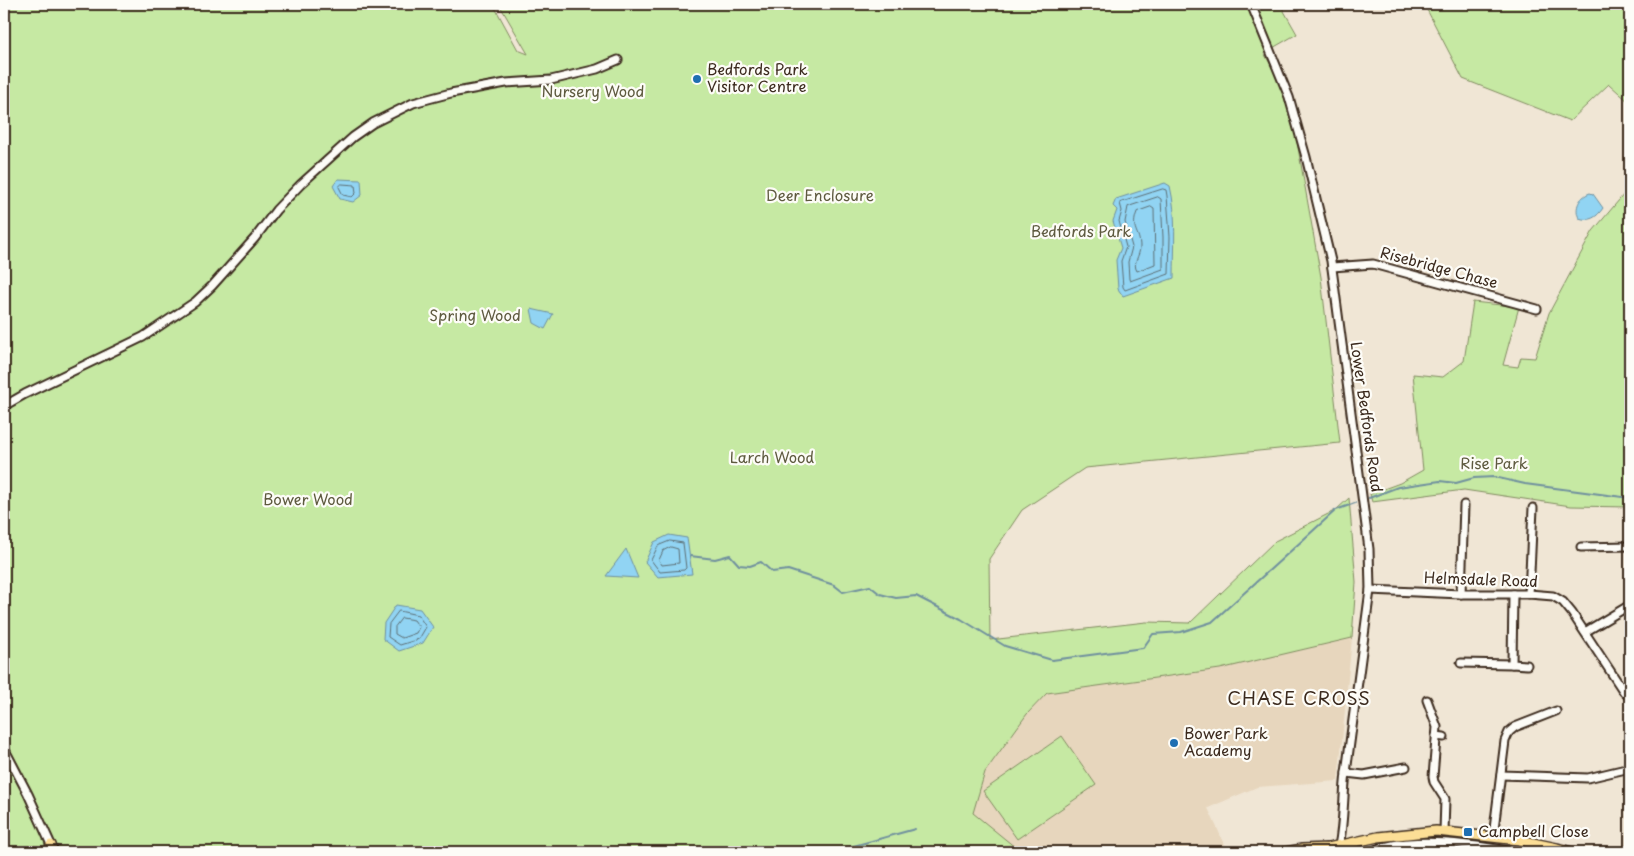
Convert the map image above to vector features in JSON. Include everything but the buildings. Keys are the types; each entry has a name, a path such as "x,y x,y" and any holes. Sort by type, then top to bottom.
{"main road":[{"path":"1286,852 1302,849 1339,849 1378,837 1415,832 1444,832 1519,840 1571,852"}],"street":[{"name":"Lower Bedfords Road","path":"1251,4 1288,97 1306,157 1332,267 1368,539 1370,590 1342,804 1342,833 1339,849"},
{"path":"4,406 143,337 195,302 212,286 276,210 301,184 353,137 373,123 413,103 450,93 506,83 551,80 597,69 618,60"},
{"name":"Risebridge Chase","path":"1332,267 1373,264 1537,310"},
{"path":"1461,594 1464,505"},
{"path":"1529,594 1533,508"},
{"path":"1582,547 1630,546"},
{"name":"Helmsdale Road","path":"1370,590 1553,596 1563,602 1572,613 1624,692 1630,697"},
{"path":"1512,664 1513,594"},
{"path":"1585,632 1630,604"},
{"path":"1461,663 1527,665"},
{"path":"1427,700 1433,707 1440,736 1433,777 1434,782 1445,799 1444,832"},
{"path":"1493,836 1505,741 1510,732 1516,727 1556,710"},
{"path":"4,748 28,794 52,850"},
{"path":"1346,774 1364,775 1406,767"},
{"path":"1501,775 1588,778 1630,768"},
{"path":"1370,852 1390,845 1417,843 1454,844 1514,852"}],"shaded area":[{"name":"Bower Park Academy","path":"1352,638 1338,781 1257,787 1208,808 1228,852 1021,852 972,814 985,772 1027,714 1047,693 1220,669"}],"green space":[{"path":"4,4 493,4 518,50 528,54 499,4 1280,4 1297,34 1264,53 1289,97 1321,277 1340,443 1085,468 1022,510 989,559 990,640 1146,622 1190,623 1275,541 1336,510 1349,498 1356,582 1352,638 1220,669 1047,693 1027,714 985,772 973,813 1021,852 58,852 4,743"},
{"path":"1424,4 1630,4 1630,103 1609,84 1570,121 1463,79"},
{"name":"Rise Park","path":"1630,187 1630,507 1571,506 1464,490 1372,502 1370,494 1400,483 1423,470 1413,374 1443,377 1464,361 1473,302 1519,307 1503,365 1518,367 1521,357 1535,358 1549,313 1593,231"},
{"path":"1062,736 1096,785 1017,839 983,791"},
{"path":"4,754 44,837 45,852 7,852 4,808"}],"water":[{"path":"338,179 361,180 362,195 353,202 340,199 333,186"},
{"path":"1165,183 1170,186 1174,208 1174,278 1123,296 1118,289 1116,260 1121,248 1113,221 1117,210 1113,206 1116,199"},
{"path":"1590,193 1593,194 1603,208 1593,218 1579,218 1577,207 1580,200"},
{"path":"531,309 553,314 545,329 534,323"},
{"path":"669,535 687,538 692,574 658,577 645,562 654,542"},
{"path":"626,549 638,578 606,576"},
{"path":"396,605 420,609 433,627 423,643 399,651 383,639 384,623"}],"waterway":[{"path":"4,205 8,220"},
{"path":"1369,498 1398,487 1440,481 1456,483 1474,478 1494,477 1525,484 1630,498"},
{"path":"690,556 715,559 730,555 739,565 750,566 761,562 772,572 788,570 834,585 843,592 870,586 880,594 896,598 916,596 961,619 1005,646 1052,660 1143,648 1153,634 1181,632 1212,622 1336,510 1355,503"},
{"path":"832,852 915,829"}],"place":[{"name":"Bedfords Park Visitor Centre","path":"697,79"},
{"name":"Bower Park Academy","path":"1174,743"},
{"name":"Campbell Close","path":"1468,832"}],"district":[{"name":"CHASE CROSS","path":"1299,699"}],"park label":[{"name":"Nursery Wood","path":"593,92"},
{"name":"Deer Enclosure","path":"820,196"},
{"name":"Bedfords Park","path":"1081,232"},
{"name":"Spring Wood","path":"475,316"},
{"name":"Larch Wood","path":"772,458"},
{"name":"Bower Wood","path":"308,500"}]}
